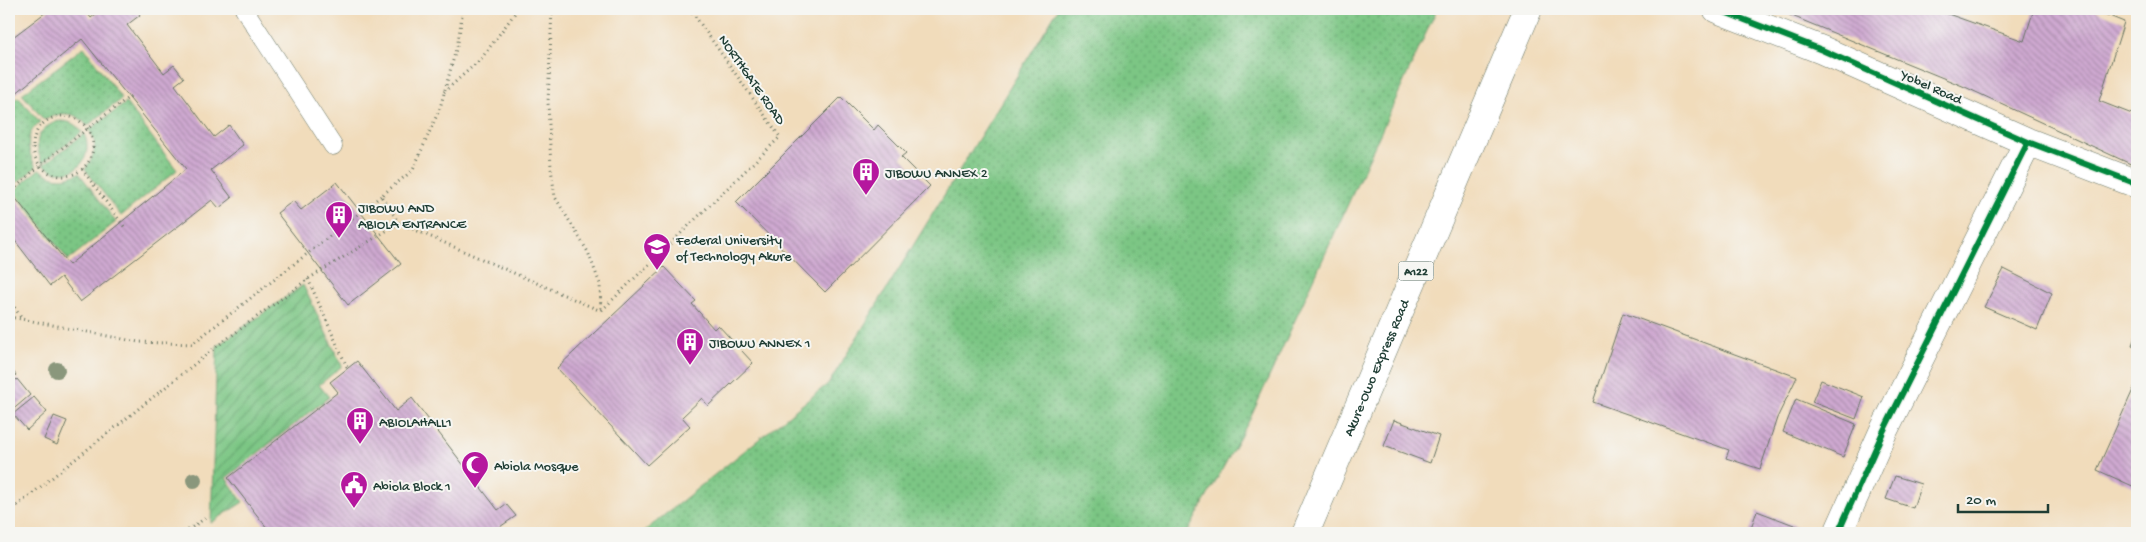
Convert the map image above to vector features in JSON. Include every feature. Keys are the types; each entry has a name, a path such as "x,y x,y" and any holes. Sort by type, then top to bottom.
{"main road":[{"name":"Akure-Owo Express Road","path":"1305,533 1528,9"},
{"name":"Yobel Road","path":"1717,9 1822,50 2028,142 2137,184"},
{"path":"1838,533 1883,432 2028,142"}],"lane":[{"path":"244,9 333,146"}],"path":[{"path":"9,317 138,342 192,344 413,170 440,108 458,42 463,9"},
{"path":"444,92 481,59 518,9"},
{"path":"381,196 399,222 601,311 600,284 588,252 555,197 551,168 548,102 552,9"},
{"path":"9,194 40,165 133,94"},
{"path":"66,115 77,118 88,129 92,137 93,149 90,160 82,169 72,174 61,176 50,173 40,165 34,155 33,143 36,132 43,122 54,117 66,115"},
{"path":"82,169 126,229"},
{"path":"9,512 216,347 308,279 399,222"},
{"path":"308,279 346,367"},
{"path":"9,299 22,319"},
{"path":"184,533 208,516"}],"green space":[{"path":"1058,9 1437,9 1250,419 1187,533 642,533 829,383"},
{"path":"84,47 122,99 87,126 78,117 67,114 56,115 44,120 22,94"},
{"path":"18,97 40,122 29,137 29,149 36,167 12,187 9,183 9,104"},
{"path":"126,103 177,170 121,216 85,169 91,160 95,145 89,130"},
{"path":"58,121 72,123 82,132 42,163 37,143 38,137 45,128"},
{"path":"84,134 87,149 82,163 77,168 63,173 43,165"},
{"path":"39,169 58,178 74,176 79,173 116,222 68,260 14,191"},
{"path":"303,285 342,366 319,385 329,397 226,478 243,502 211,523 217,346"}],"building":[{"path":"50,9 84,9 91,18 102,9 136,9 140,15 127,25 164,73 174,65 184,78 175,85 214,137 229,125 243,145 211,170 232,198 219,208 212,200 80,302 61,277 50,286 9,233 9,190 69,265 186,169 82,39 9,99 9,40"},
{"path":"1775,9 1934,9 2024,41 2034,9 2092,9 2124,22 2099,101 2137,116 2137,167 1965,87"},
{"name":"JIBOWU ANNEX 2","path":"841,97 874,130 878,125 906,153 901,157 930,186 825,292 736,202"},
{"name":"JIBOWU AND ABIOLA ENTRANCE","path":"337,182 401,264 348,305 277,213 293,201 301,210"},
{"name":"JIBOWU ANNEX 1","path":"664,267 696,301 692,304 714,329 718,325 753,363 708,406 702,398 682,417 690,426 647,465 557,368"},
{"path":"2004,269 2052,293 2037,330 1984,307"},
{"path":"1623,313 1797,377 1777,418 1760,469 1726,458 1729,450 1593,402"},
{"path":"2137,332 2137,347 2132,345"},
{"name":"ABIOLAHALL1","path":"357,361 396,411 412,398 498,510 506,504 516,516 491,533 271,533 228,478 338,392 330,382"},
{"path":"9,367 16,375 9,381"},
{"path":"17,379 30,395 9,413 9,386"},
{"path":"1821,380 1864,397 1856,419 1812,402"},
{"path":"2137,381 2137,488 2097,470"},
{"path":"34,397 47,412 27,430 13,414"},
{"path":"1796,399 1856,424 1843,457 1783,432"},
{"path":"54,416 67,421 57,445 44,439"},
{"path":"1394,420 1439,436 1430,463 1384,446"},
{"path":"1895,476 1921,484 1913,508 1886,499"},
{"path":"1757,511 1815,533 1749,533"}],"cycle path":[{"path":"1717,9 1822,50 2028,142 2137,184"},
{"path":"1838,533 1883,432 2028,142"}],"place":[{"name":"JIBOWU ANNEX 2","path":"866,196"},
{"name":"JIBOWU AND ABIOLA ENTRANCE","path":"339,239"},
{"name":"Federal University of Technology Akure","path":"657,271"},
{"name":"JIBOWU ANNEX 1","path":"690,366"},
{"name":"ABIOLAHALL1","path":"360,445"},
{"name":"Abiola Mosque","path":"475,489"},
{"name":"Abiola Block 1","path":"354,509"}]}
